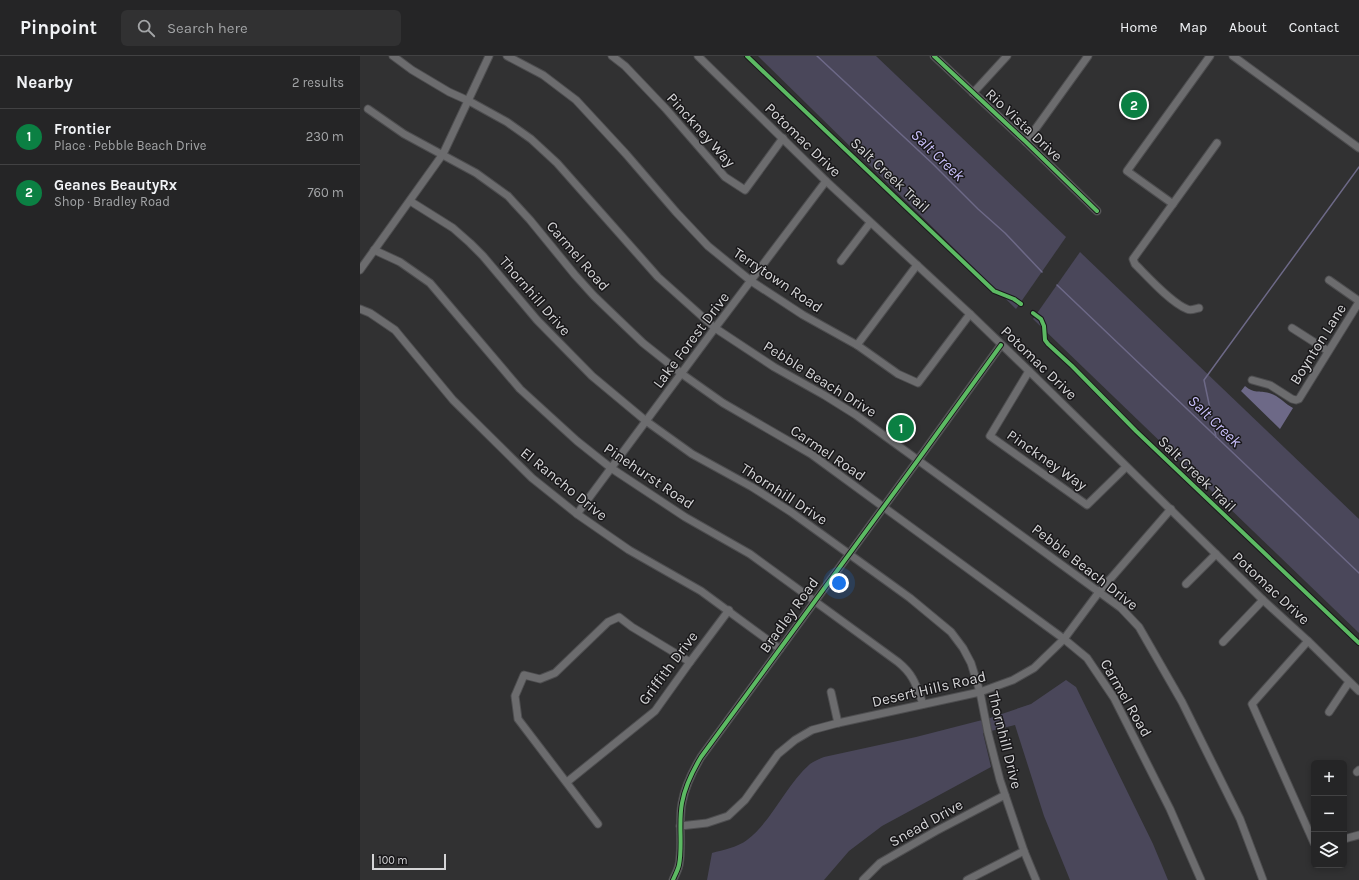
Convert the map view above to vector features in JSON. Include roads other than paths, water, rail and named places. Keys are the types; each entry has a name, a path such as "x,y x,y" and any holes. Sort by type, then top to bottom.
{"street":[{"name":"Pebble Beach Drive","path":"393,56 412,70 449,92 507,122 531,139 557,163 658,277 715,328 774,367 856,415 1121,608 1139,627 1182,702 1240,819 1263,880"},
{"path":"360,270 443,154 489,56"},
{"name":"Terrytown Road","path":"507,56 543,75 576,100 708,246 751,281 803,315 857,345 898,374 918,383 970,314"},
{"name":"Pinckney Way","path":"612,56 625,66 666,109 725,177 745,190 784,138"},
{"name":"Potomac Drive","path":"698,56 870,223 970,314 1171,509 1262,600 1308,641 1359,691"},
{"name":"Rio Vista Drive","path":"934,56 1097,211"},
{"path":"973,93 1007,56"},
{"path":"1026,142 1088,56"},
{"path":"1173,204 1127,171 1210,56"},
{"path":"1233,56 1359,148"},
{"name":"Carmel Road","path":"368,109 404,134 476,173 508,196 594,296 643,343 682,374 723,403 810,454 884,507 1087,658 1114,698 1170,809 1201,880"},
{"path":"1199,308 1191,310 1180,305 1135,264 1133,259 1217,143"},
{"name":"Lake Forest Drive","path":"577,514 826,181"},
{"name":"Thornhill Drive","path":"410,201 453,228 470,243 483,256 536,320 586,371 646,421 692,454 791,512 910,598 950,632 963,648 971,663 980,692 988,733 1005,795 1024,851 1036,880"},
{"path":"841,261 870,223"},
{"name":"Pinehurst Road","path":"374,250 400,262 430,283 520,389 577,441 611,468 685,517 750,554 907,670 914,679 923,704"},
{"path":"857,345 917,265"},
{"path":"1329,280 1359,302"},
{"name":"Boynton Lane","path":"1252,380 1270,385 1292,399 1299,399 1359,302"},
{"name":"El Rancho Drive","path":"360,309 370,313 395,330 453,400 532,478 577,514 629,550 701,591 780,649"},
{"path":"1292,328 1328,351"},
{"name":"Bradley Road","path":"673,880 679,865 681,845 680,826 685,788 701,757 1001,345"},
{"name":"Pinckney Way","path":"1028,371 990,436 1087,505 1126,467"},
{"name":"Desert Hills Road","path":"680,826 707,823 728,816 745,800 778,754 795,740 812,730 980,692 1013,680 1034,668 1064,640 1100,592 1171,509"},
{"path":"1186,584 1216,554"},
{"path":"1223,642 1262,600"},
{"name":"Griffith Drive","path":"567,782 655,711 728,610"},
{"path":"598,824 518,719 515,696 524,675 540,679 555,673 608,622 619,617 632,627 690,662"},
{"path":"1308,641 1252,704 1311,836"},
{"path":"1329,712 1349,682"},
{"path":"831,692 838,723"},
{"name":"Snead Drive","path":"863,880 880,863 936,831 1005,795"},
{"path":"1347,838 1359,835"},
{"path":"971,879 1024,851"}],"waterway":[{"name":"Salt Creek","path":"817,56 1005,233 1042,272"},
{"path":"1216,437 1204,380 1359,167"},
{"name":"Salt Creek","path":"1057,285 1359,573"}],"place":[{"name":"Geanes BeautyRx","path":"1134,105"},
{"name":"Frontier","path":"901,428"}]}
